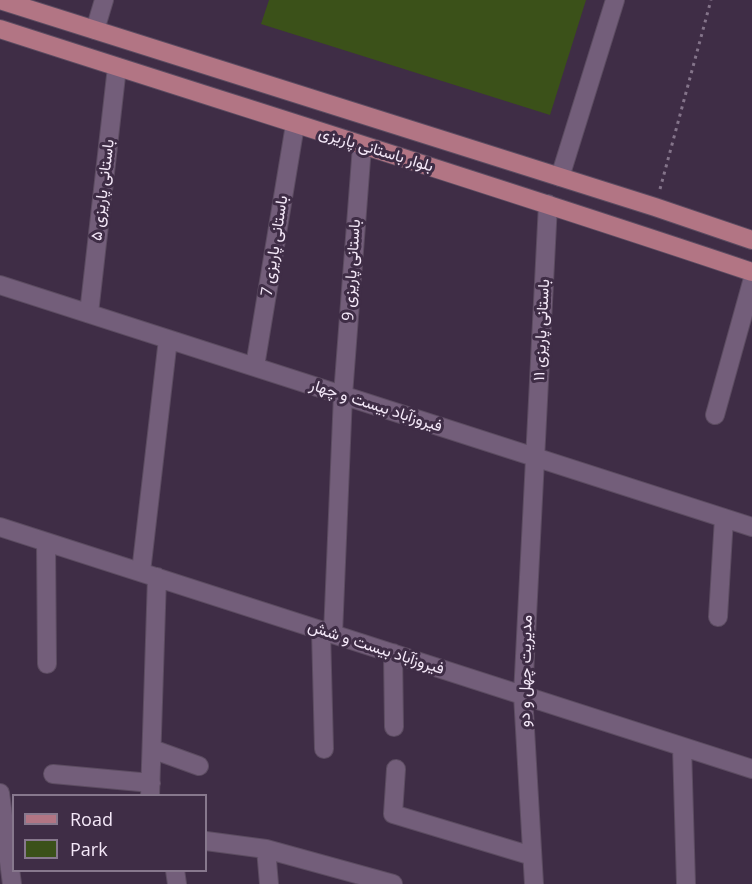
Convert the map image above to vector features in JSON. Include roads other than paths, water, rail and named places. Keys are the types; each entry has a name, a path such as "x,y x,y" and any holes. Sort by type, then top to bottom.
{"main road":[{"name":"بلوار باستانی پاریزی","path":"0,0 655,207 752,240"},
{"name":"بلوار باستانی پاریزی","path":"0,29 548,204 752,272"}],"street":[{"path":"95,30 104,0"},
{"path":"560,177 615,0"},
{"name":"باستانی پاریزی ۵","path":"89,313 117,67"},
{"name":"باستانی پاریزی 7","path":"255,366 295,125"},
{"name":"باستانی پاریزی 9","path":"324,749 327,632 342,395 362,146"},
{"name":"باستانی پاریزی ۱۱","path":"535,457 548,204"},
{"path":"715,416 752,282"},
{"name":"فیروزآباد بیست و چهار","path":"0,285 752,527"},
{"path":"52,774 150,789 152,749 149,575 168,339"},
{"name":"مدیریت چهل و دو","path":"534,884 523,695 535,457"},
{"path":"718,617 724,518"},
{"name":"فیروزآباد بیست و شش","path":"0,527 752,769"},
{"path":"46,542 47,664"},
{"path":"393,653 394,727"},
{"path":"682,747 686,884"},
{"path":"152,749 199,766"},
{"path":"396,770 393,814 532,856"},
{"path":"0,793 12,884"},
{"path":"207,841 266,849 393,884"},
{"path":"266,849 269,884"}]}
